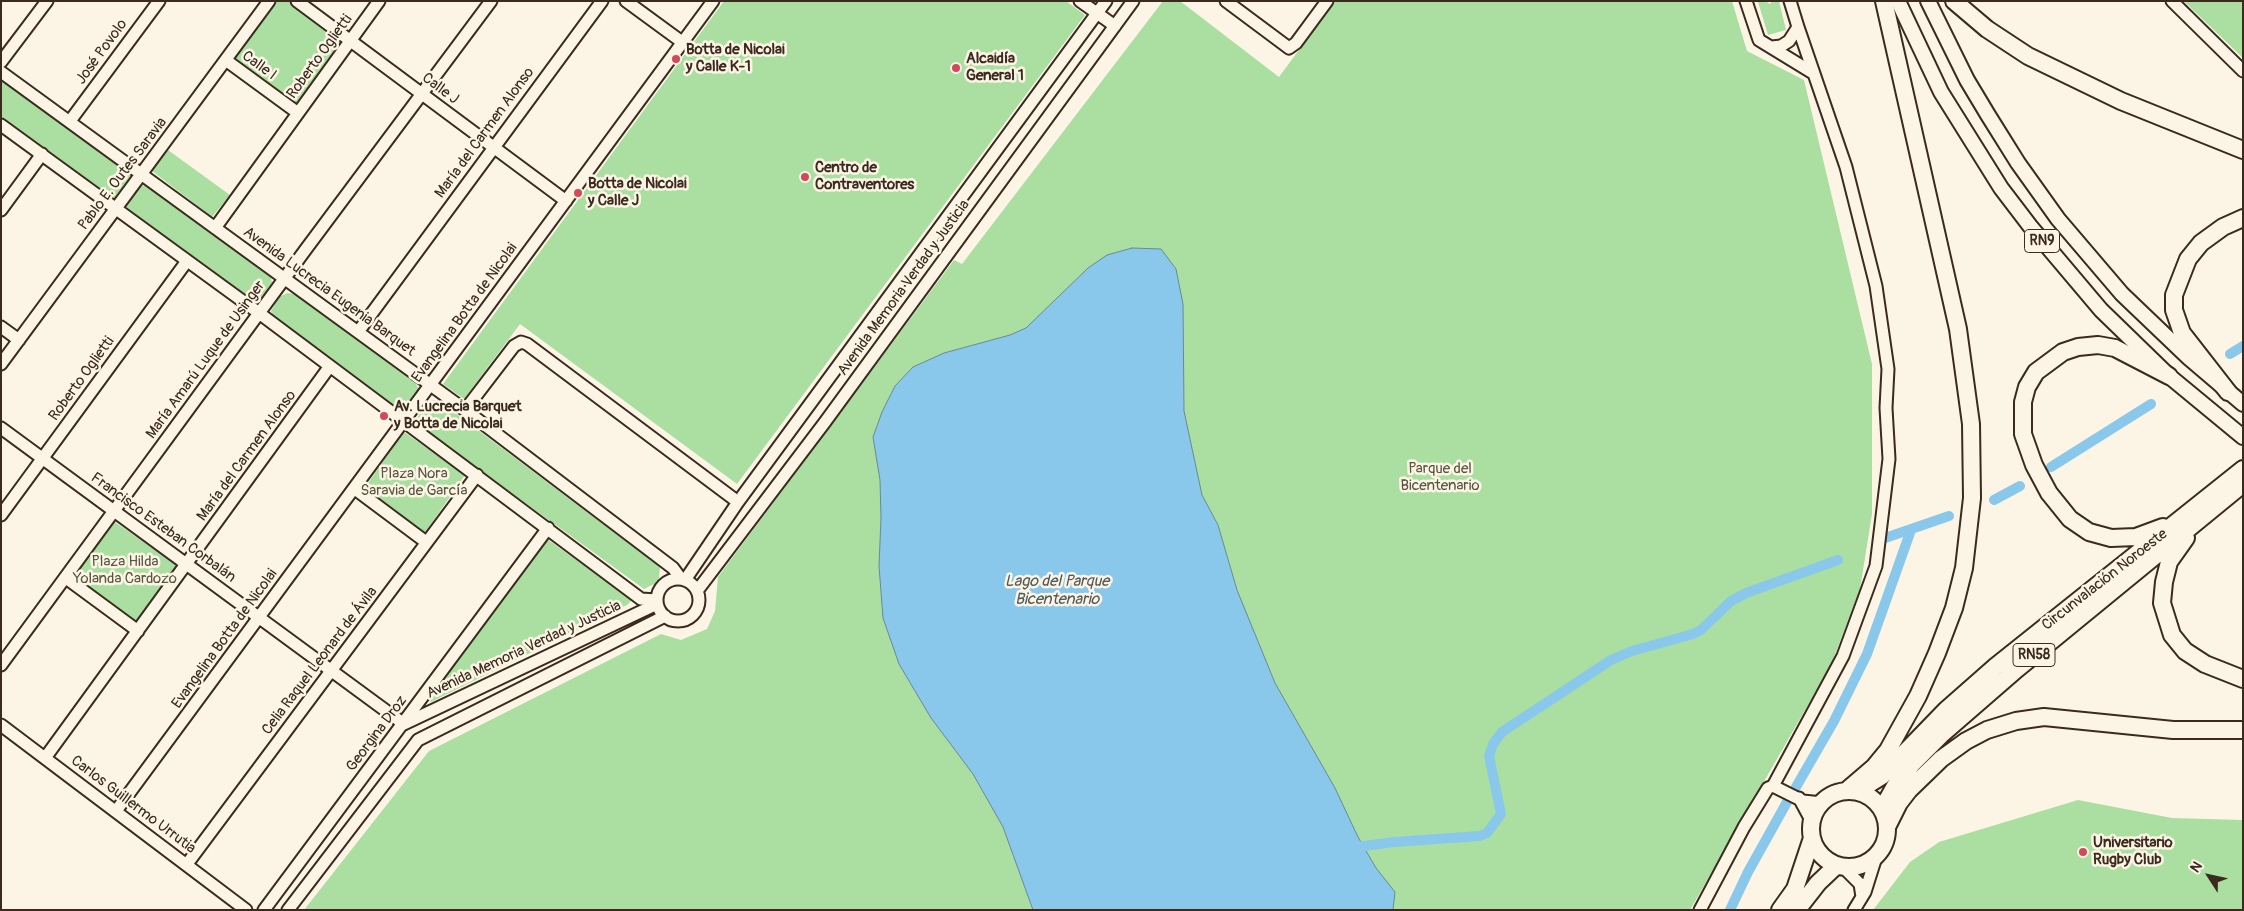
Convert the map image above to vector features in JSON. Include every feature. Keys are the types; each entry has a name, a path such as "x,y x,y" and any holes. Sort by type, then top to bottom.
{"highway":[{"path":"1851,791 1874,768 1888,750 1918,696 1937,653 1954,608 1964,568 1972,498 1971,424 1961,347 1884,1"},
{"path":"1954,1 1987,29 2028,56 2121,100 2243,150"},
{"path":"2228,392 2182,332 2174,310 2174,294 2188,259 2201,243 2222,227 2243,218"},
{"path":"2168,376 2115,348 2098,345 2078,347 2063,352 2036,372 2025,394 2022,420 2026,445 2040,480 2070,519 2089,532 2112,538 2136,538 2183,518"},
{"name":"Circunvalación Noroeste","path":"1851,791 1882,776 1946,710 1978,681 2243,469"},
{"name":"Circunvalación Noroeste","path":"1886,818 1886,802 1895,786 1912,764 1941,735 2017,669 2243,484"},
{"path":"2204,515 2169,562 2163,596 2166,620 2172,635 2185,651 2204,664 2243,679"},
{"path":"1851,791 1870,796 1886,818 1909,790 1941,759 1966,741 1986,730 2016,721 2044,717 2172,730 2243,730"},
{"name":"RN58","path":"1822,803 1837,793 1851,791"},
{"path":"1780,910 1796,889 1812,830 1822,803"},
{"name":"RN58","path":"1876,857 1883,848 1887,836 1886,818"},
{"path":"1812,830 1817,850 1825,859 1839,866 1854,868 1866,864 1876,857"},
{"path":"1797,910 1818,883 1839,866"}],"main road":[{"name":"RN9","path":"1898,1 1941,92 2001,188 2030,226 2101,310 2168,376 2243,437"},
{"name":"RN9","path":"1928,1 1967,80 1988,115 2058,219 2122,294 2162,333 2243,404"}],"street":[{"path":"1,62 47,1"},
{"name":"José Povolo","path":"70,121 159,1"},
{"name":"Pablo E. Outes Saravia","path":"1,364 269,1"},
{"name":"Calle J","path":"297,1 566,201"},
{"name":"Roberto Oglietti","path":"215,228 379,1"},
{"name":"María Amarú Luque de Usinger","path":"1,665 491,1"},
{"name":"María del Carmen Alonso","path":"358,332 602,1"},
{"path":"626,1 682,42"},
{"name":"Evangelina Botta de Nicolai","path":"116,812 713,1"},
{"path":"1080,1 1115,26"},
{"name":"Avenida Memoria Verdad y Justicia","path":"404,724 657,602 659,591 664,584 672,579 683,579 1106,1"},
{"name":"Avenida Memoria Verdad y Justicia","path":"288,910 418,740 665,616 678,621 691,616 699,604 697,590 819,430 1133,1"},
{"path":"1226,1 1289,48 1296,43 1327,1"},
{"path":"1746,1 1759,40 1813,73"},
{"path":"1700,910 1749,818 1764,793 1773,786 1843,656 1876,566 1889,459 1886,408 1888,369 1876,286 1846,167 1790,1"},
{"path":"2172,1 2243,71"},
{"path":"1772,47 1781,46 1789,41 1798,27"},
{"name":"Calle I","path":"226,61 298,113"},
{"name":"Avenida Lucrecia Eugenia Barquet","path":"1,72 465,410 673,568 683,579"},
{"path":"1,125 405,421 641,599 657,602 665,616"},
{"path":"1,210 42,154"},
{"name":"Roberto Oglietti","path":"1,515 187,261"},
{"path":"1,327 19,340"},
{"path":"465,410 514,346 521,342 527,344 738,502"},
{"name":"María del Carmen Alonso","path":"45,758 330,366"},
{"name":"Francisco Esteban Corbalán","path":"1,428 404,724"},
{"name":"Celia Raquel Leonard de Ávila","path":"187,864 477,475"},
{"path":"355,489 426,542"},
{"name":"Georgina Droz","path":"264,910 548,528"},
{"path":"66,578 138,631"},
{"path":"683,579 697,590"},
{"name":"Carlos Guillermo Urrutia","path":"1,726 246,910"},
{"path":"1773,786 1799,798 1822,803"},
{"path":"1799,798 1812,830"},
{"path":"1854,910 1862,897 1876,857"},
{"path":"1839,866 1860,884 1862,897"}],"green space":[{"path":"275,1 291,1 345,41 296,107 232,60"},
{"path":"724,1 1066,1 1085,15 737,484 520,324 464,399 443,384"},
{"name":"Parque del Bicentenario","path":"1163,1 1180,1 1279,77 1335,1 1732,1 1747,51 1804,80 1872,364 1872,514 1860,589 1831,665 1690,910 304,910 429,751 661,634 681,640 707,629 715,611 718,577 954,260 962,264"},
{"path":"1765,1 1770,4 1772,1 1779,1 1786,30 1768,35 1758,2"},
{"path":"2184,1 2243,1 2243,58 2193,10"},
{"path":"1,80 132,175 114,201 1,117"},
{"path":"168,150 230,195 212,217 152,171"},
{"path":"149,185 271,277 272,283 258,302 252,304 128,212 126,206 139,186"},
{"path":"287,293 296,294 415,382 419,390 406,409 396,410 275,321 271,311 279,297"},
{"path":"438,400 660,567 659,578 654,584 644,589 418,425 417,418 429,401"},
{"name":"Plaza Nora Saravia de García","path":"404,432 465,475 424,534 363,490"},
{"name":"Plaza Hilda Yolanda Cardozo","path":"112,520 178,566 137,623 72,576"},
{"path":"547,539 630,598 631,601 627,605 431,702 427,698"},
{"name":"Universitario Rugby Club","path":"2078,800 2172,818 2243,820 2243,910 1873,910 1910,862 1939,842"}],"water":[{"name":"Lago del Parque Bicentenario","path":"1132,248 1161,249 1176,269 1183,304 1184,411 1202,495 1218,525 1237,590 1275,683 1335,788 1358,837 1376,868 1395,892 1393,910 1033,910 1003,827 973,774 931,718 899,664 883,618 879,566 880,480 873,437 882,412 895,386 913,367 944,353 1010,335 1026,328 1088,268 1107,255"}],"waterway":[{"path":"2230,354 2243,346"},
{"path":"2051,467 2151,404"},
{"path":"1994,500 2020,486"},
{"path":"1885,538 1949,516"},
{"path":"1796,787 1834,721 1867,654 1911,530"},
{"path":"1349,848 1394,842 1480,836 1487,833 1501,814 1489,756 1493,744 1502,732 1611,660 1632,651 1693,634 1701,630 1731,601 1746,593 1838,560"},
{"path":"1730,910 1748,872 1787,802"}],"place":[{"name":"Botta de Nicolai y Calle K-1","path":"676,59"},
{"name":"Alcaidía General 1","path":"956,68"},
{"name":"Centro de Contraventores","path":"805,177"},
{"name":"Botta de Nicolai y Calle J","path":"578,193"},
{"name":"Av. Lucrecia Barquet y Botta de Nicolai","path":"384,416"},
{"name":"Universitario Rugby Club","path":"2083,852"}]}
